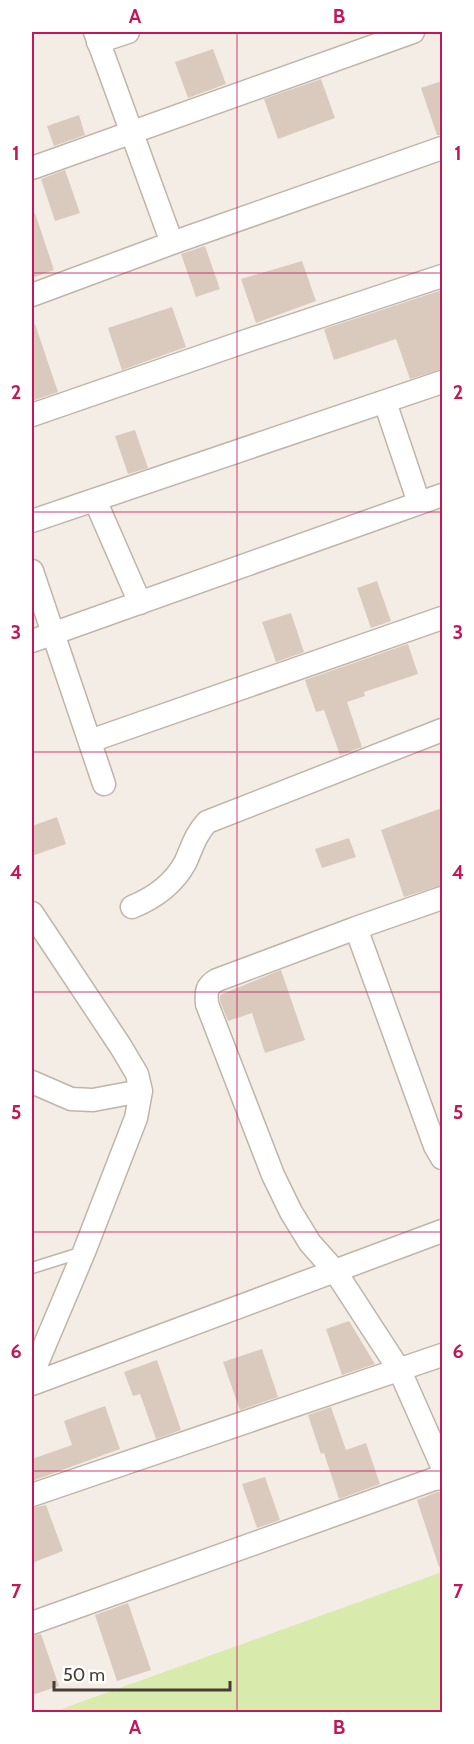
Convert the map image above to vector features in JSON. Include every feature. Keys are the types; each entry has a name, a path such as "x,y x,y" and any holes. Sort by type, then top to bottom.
{"street":[{"path":"128,32 97,37 172,243"},
{"path":"32,168 413,32"},
{"path":"32,295 442,148"},
{"path":"32,415 442,276"},
{"path":"32,521 442,382"},
{"path":"385,402 419,503"},
{"path":"32,641 442,495"},
{"path":"95,500 140,603"},
{"path":"32,571 104,784"},
{"path":"90,741 442,618"},
{"path":"132,907 161,892 173,879 184,865 199,830 207,822 442,730"},
{"path":"442,898 217,980 206,989 207,1004 273,1175 291,1212 310,1243 335,1271 400,1371 442,1466"},
{"path":"32,913 121,1047 137,1074 141,1091 136,1119 84,1252 32,1375"},
{"path":"356,928 435,1146 442,1158"},
{"path":"32,1082 71,1099 93,1100 141,1091"},
{"path":"32,1384 442,1231"},
{"path":"32,1495 442,1355"},
{"path":"32,1623 442,1478"}],"lane":[{"path":"32,1269 84,1252"}],"green space":[{"path":"442,1572 442,1712 53,1712"}],"building":[{"path":"213,49 226,84 188,98 175,62"},
{"path":"321,79 335,118 278,139 264,99"},
{"path":"442,81 442,135 437,135 421,88"},
{"path":"79,115 85,135 54,146 47,126"},
{"path":"65,170 80,213 55,221 41,179"},
{"path":"32,213 35,213 54,270 32,278"},
{"path":"205,246 220,289 196,297 181,254"},
{"path":"302,261 316,301 256,323 241,279"},
{"path":"442,290 442,369 410,379 396,339 334,360 324,329"},
{"path":"172,307 186,347 122,370 108,328"},
{"path":"35,324 58,392 32,401 32,325"},
{"path":"135,430 148,468 128,474 115,436"},
{"path":"377,581 391,621 371,628 357,588"},
{"path":"291,613 304,652 276,662 262,622"},
{"path":"408,644 418,674 364,692 365,696 347,702 362,747 340,755 324,710 316,712 305,680"},
{"path":"442,808 442,885 404,897 381,830"},
{"path":"57,817 66,844 32,856 32,826"},
{"path":"349,838 356,857 322,868 315,849"},
{"path":"281,970 305,1040 265,1053 252,1013 228,1021 220,995"},
{"path":"349,1321 375,1364 342,1375 326,1329"},
{"path":"262,1349 278,1397 240,1410 223,1362"},
{"path":"157,1360 181,1430 156,1439 140,1394 133,1396 124,1372"},
{"path":"105,1406 120,1449 32,1481 32,1459 72,1445 64,1421"},
{"path":"331,1407 346,1450 366,1443 380,1484 339,1499 324,1453 321,1454 308,1415"},
{"path":"265,1477 280,1520 257,1528 242,1484"},
{"path":"442,1492 442,1566 439,1567 417,1500"},
{"path":"46,1505 63,1551 32,1563 32,1508"},
{"path":"128,1603 151,1670 117,1681 95,1615"},
{"path":"41,1634 59,1686 32,1695 32,1636"}]}
